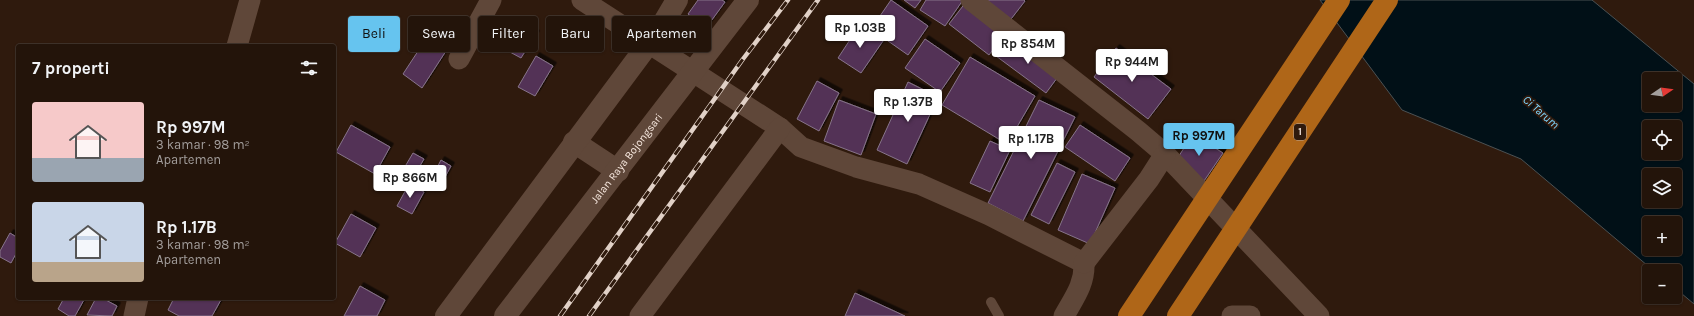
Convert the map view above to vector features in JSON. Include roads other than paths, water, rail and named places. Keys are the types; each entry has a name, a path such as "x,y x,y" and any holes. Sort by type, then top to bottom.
{"highway":[{"path":"1130,316 1339,0"},
{"name":"1","path":"1178,316 1388,0"}],"street":[{"path":"238,44 250,0"},
{"path":"459,59 491,0"},
{"path":"582,0 780,128 801,147 856,167 919,184 989,215 1084,263"},
{"path":"446,316 661,27 677,0"},
{"name":"Jalan Raya Bojongsari","path":"505,316 748,0"},
{"path":"971,0 1138,131 1165,154 1319,316"},
{"path":"640,316 780,128"},
{"path":"574,142 618,171"},
{"path":"1064,316 1082,285 1084,263 1149,179 1165,154"},
{"path":"134,316 138,300"},
{"path":"1232,316 1250,316"}],"lane":[{"path":"991,302 999,316"}],"water":[{"name":"Ci Tarum","path":"1320,0 1592,0 1679,72 1642,72 1642,112 1682,112 1682,74 1694,84 1694,304 1682,294 1682,264 1646,264 1521,159 1402,110"}],"railway":[{"path":"560,316 743,59 788,0"},
{"path":"589,316 818,0"}]}
